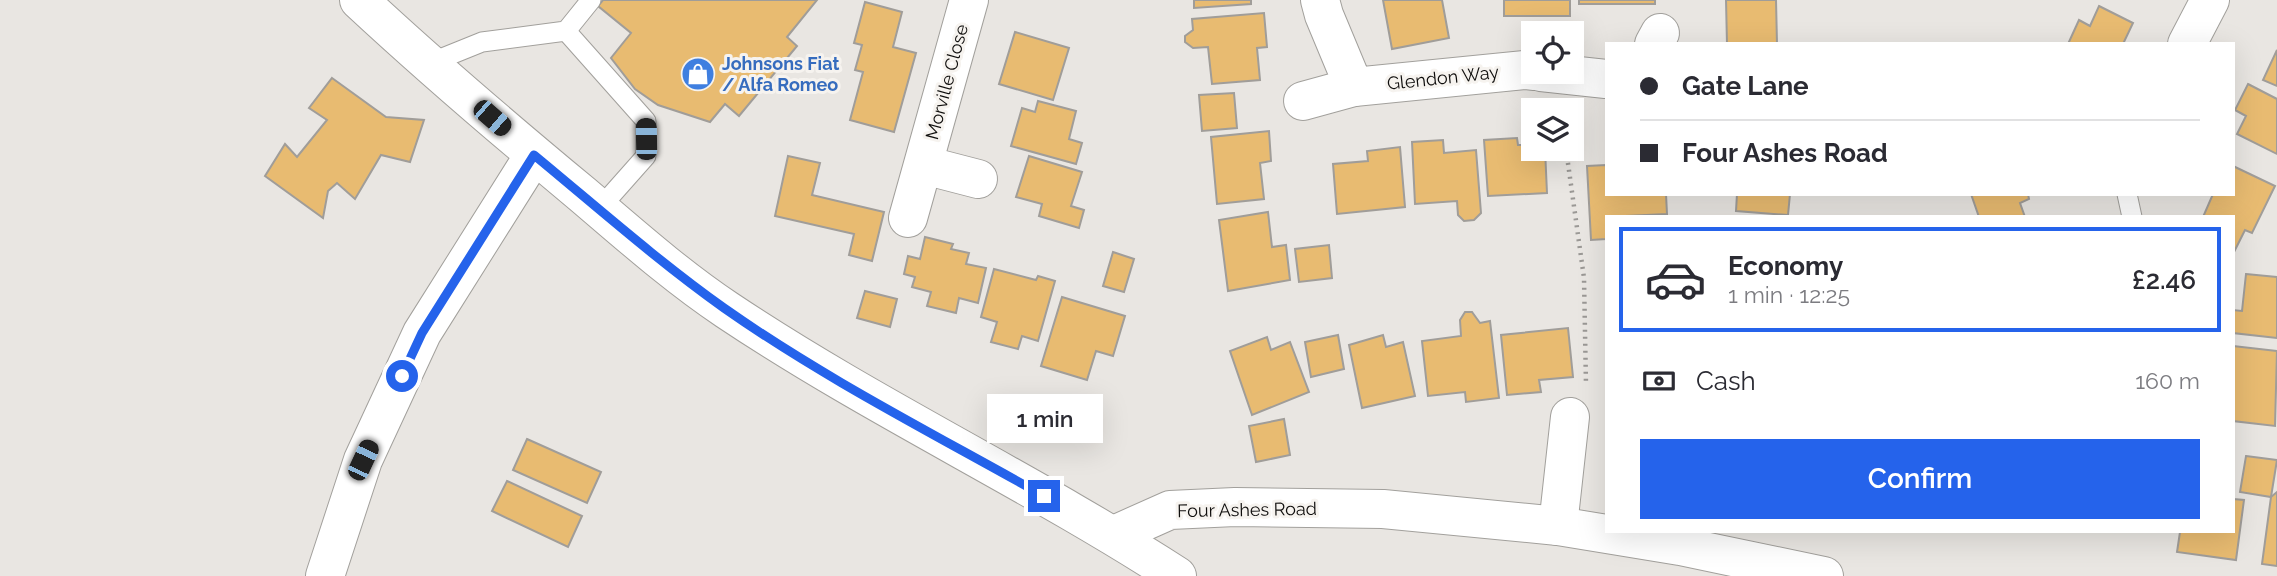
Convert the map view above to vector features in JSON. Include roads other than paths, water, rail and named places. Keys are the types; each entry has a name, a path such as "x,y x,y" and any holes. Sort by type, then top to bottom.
{"street":[{"path":"359,0 534,155 723,308 812,365 1114,535 1177,576"},
{"name":"Morville Close","path":"908,218 969,0"},
{"path":"1321,0 1324,15 1354,87"},
{"path":"2188,42 2210,0"},
{"name":"Glendon Way","path":"1303,101 1354,87 1521,72"},
{"path":"1584,77 1605,79"},
{"path":"325,576 363,460 422,333 534,155"},
{"path":"924,165 978,179"},
{"path":"1558,526 1570,417"},
{"name":"Four Ashes Road","path":"1114,535 1170,510 1235,507 1383,509 1558,526 1681,546 1824,576"}],"lane":[{"path":"430,63 482,42 566,31 591,0"},
{"path":"566,31 646,121 646,156 599,209"},
{"path":"2127,196 2132,215"}],"place":[{"name":"Johnsons Fiat / Alfa Romeo","path":"698,74"}]}
